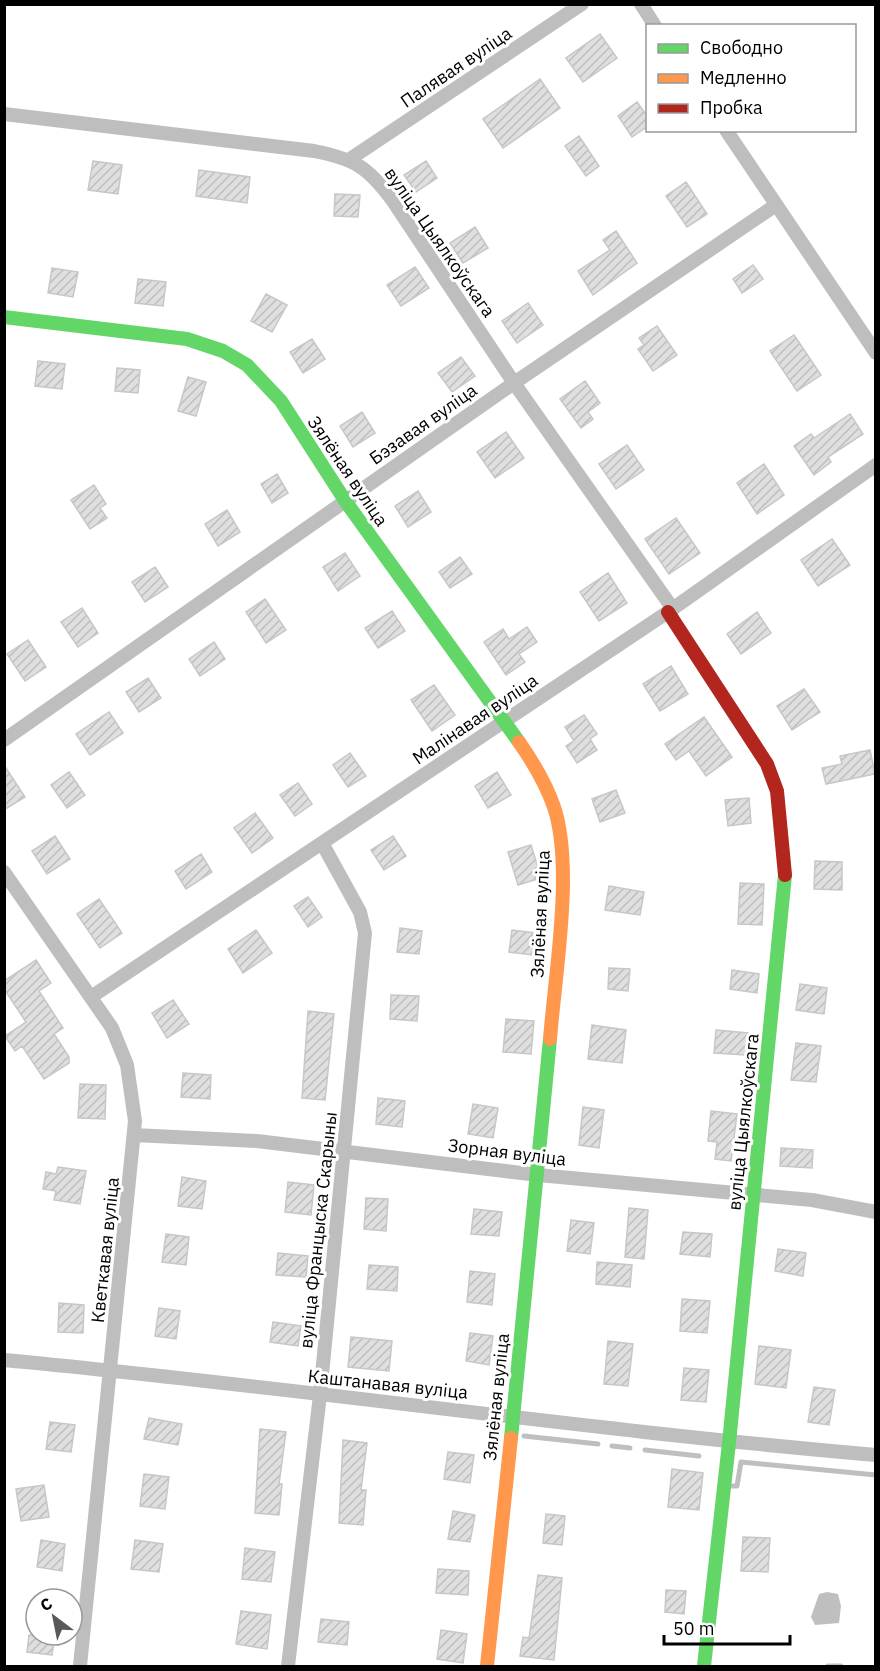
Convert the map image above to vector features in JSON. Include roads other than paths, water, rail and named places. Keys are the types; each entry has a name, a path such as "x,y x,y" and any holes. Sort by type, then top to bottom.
{"street":[{"name":"Палявая вуліца","path":"350,159 582,4"},
{"path":"641,4 654,24"},
{"name":"вуліца Цыялкоўскага","path":"4,114 314,152 350,159 376,179 670,610 767,764 777,792 784,829 786,866 729,1443 704,1666"},
{"path":"727,132 876,353"},
{"name":"Бэзавая вуліца","path":"4,740 513,383 777,205"},
{"name":"Зялёная вуліца","path":"4,317 187,339 213,346 237,357 274,393 345,501 504,721 539,776 553,806 562,842 563,882 538,1175 487,1666"},
{"name":"Малінавая вуліца","path":"91,997 670,610 876,465"},
{"name":"вуліца Францыска Скарыны","path":"288,1666 320,1395 365,933 360,912 322,843"},
{"name":"Кветкавая вуліца","path":"4,872 91,997 121,1045 131,1086 134,1135 80,1666"},
{"name":"Зорная вуліца","path":"134,1135 257,1140 538,1175 812,1200 876,1212"},
{"name":"Каштанавая вуліца","path":"4,1360 111,1370 729,1443 876,1455"}],"waterway":[{"path":"524,1436 598,1444"},
{"path":"612,1446 630,1448"},
{"path":"645,1450 699,1456"},
{"path":"732,1486 737,1486 741,1462 876,1475"},
{"path":"828,1666 841,1666"}]}
